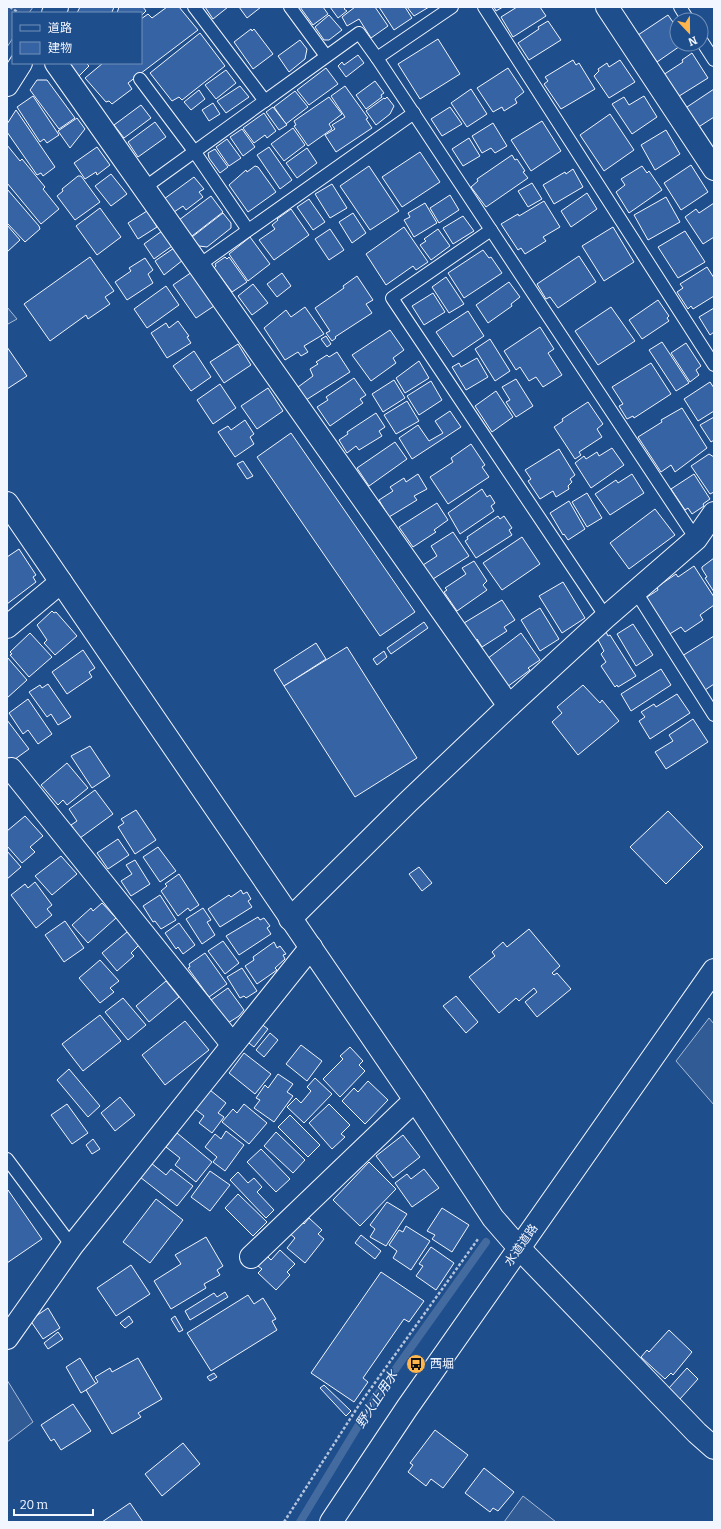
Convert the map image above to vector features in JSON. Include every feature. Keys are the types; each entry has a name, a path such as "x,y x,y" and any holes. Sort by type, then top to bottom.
{"street":[{"path":"608,7 714,169"},
{"path":"7,85 20,64"},
{"path":"57,64 509,706"},
{"path":"7,503 415,1100 493,1218 519,1248 697,1433 714,1448"},
{"path":"290,919 408,802 509,706 606,617 696,539 714,513"},
{"path":"7,627 61,582"},
{"path":"11,769 232,1044"},
{"path":"7,1338 72,1246 311,947"},
{"name":"水道道路","path":"331,1522 407,1408 714,970"},
{"path":"251,1257 415,1100"}],"lane":[{"path":"194,7 265,101"},
{"path":"290,7 326,56"},
{"path":"376,58 452,7"},
{"path":"484,7 714,365"},
{"path":"144,188 359,33 414,113 696,539"},
{"path":"140,79 194,151 248,230"},
{"path":"199,265 414,113"},
{"path":"491,230 392,298 606,617"},
{"path":"636,592 714,715"},
{"path":"7,1160 72,1246"}],"path":[{"path":"284,1522 359,1405 493,1218"}],"shaded area":[{"path":"7,7 33,7 30,12 12,12 12,40 7,47"},
{"path":"7,307 17,319 8,324 7,323"},
{"path":"709,1018 714,1024 714,1105 676,1061"},
{"path":"7,1380 33,1422 7,1442"},
{"path":"523,1496 556,1522 504,1522"}],"building":[{"path":"80,7 114,7 112,12 78,12"},
{"path":"119,7 143,7 146,11 142,15 142,12 117,12"},
{"path":"167,7 179,7 198,30 128,83 132,89 112,104 109,101 106,102 85,78 102,64 142,64 142,18 148,14 152,18"},
{"path":"205,7 228,7 213,19"},
{"path":"239,7 261,7 247,18"},
{"path":"300,7 323,7 328,14 313,25"},
{"path":"330,7 346,7 344,9 347,11 338,18"},
{"path":"355,7 375,7 388,26 371,38 359,19 347,26 342,17"},
{"path":"379,7 405,7 412,18 394,30"},
{"path":"407,7 429,7 414,16"},
{"path":"494,7 503,7 496,11"},
{"path":"517,7 540,7 546,16 513,37 501,17"},
{"path":"329,15 342,30 329,40 324,40 315,27"},
{"path":"668,15 669,52 671,52 657,62 638,35"},
{"path":"548,21 561,40 529,60 518,43"},
{"path":"251,29 252,31 254,29 273,54 253,69 234,42"},
{"path":"200,33 225,66 182,100 179,97 172,101 150,73"},
{"path":"438,39 460,74 420,99 398,64"},
{"path":"300,40 307,49 305,59 289,72 278,56"},
{"path":"692,53 708,78 676,98 663,75 683,62 682,60"},
{"path":"358,55 364,63 346,77 338,66 342,62 344,65"},
{"path":"573,60 576,65 579,63 595,89 561,109 544,84 548,81 545,77"},
{"path":"620,60 635,82 609,98 594,76 599,71 598,69 607,63 609,67"},
{"path":"60,64 87,64 89,66 74,81"},
{"path":"326,68 338,84 309,105 297,90"},
{"path":"508,68 524,92 515,99 517,103 504,111 502,107 493,112 477,88"},
{"path":"226,70 236,83 216,99 205,85"},
{"path":"37,80 47,80 75,118 59,129 30,90"},
{"path":"375,81 384,93 381,95 382,97 366,109 356,95"},
{"path":"240,86 249,97 226,113 217,101"},
{"path":"345,86 368,118 366,119 372,128 336,152 325,135 335,129 332,125 345,117 331,96"},
{"path":"471,89 487,114 467,127 451,103"},
{"path":"714,89 714,117 697,128 684,109"},
{"path":"199,90 205,99 191,110 184,102"},
{"path":"295,91 308,107 286,124 274,107"},
{"path":"33,96 59,135 47,143 44,139 40,142 17,107"},
{"path":"644,96 657,117 632,134 612,104 624,97 629,105"},
{"path":"329,97 342,114 329,124 332,129 308,146 294,126 296,125 294,121"},
{"path":"387,97 394,106 390,114 376,125 366,111"},
{"path":"213,103 220,114 209,121 202,110"},
{"path":"141,105 151,118 124,138 114,125"},
{"path":"273,107 287,125 279,130 266,112"},
{"path":"450,107 462,124 442,136 431,119"},
{"path":"16,110 55,167 43,176 41,173 37,175 7,132 7,124"},
{"path":"264,113 276,131 267,138 265,135 254,143 243,128"},
{"path":"610,114 634,150 604,171 580,135"},
{"path":"77,118 85,129 70,148 58,131"},
{"path":"542,121 561,151 531,171 511,140"},
{"path":"155,122 166,137 138,157 128,142"},
{"path":"493,123 507,146 495,153 491,148 482,153 472,136"},
{"path":"293,128 305,145 284,161 271,144"},
{"path":"242,129 255,147 243,156 230,137"},
{"path":"666,130 680,154 655,170 641,145"},
{"path":"469,138 480,156 463,166 452,149"},
{"path":"227,139 241,158 229,166 216,147"},
{"path":"7,145 20,161 22,159 45,187 43,189 59,209 41,224 7,183"},
{"path":"97,147 110,165 97,175 96,172 85,179 74,163"},
{"path":"269,147 292,180 280,189 257,155"},
{"path":"307,148 317,163 297,178 286,163"},
{"path":"215,149 228,167 220,173 209,158 208,153"},
{"path":"420,152 440,182 402,207 382,177"},
{"path":"512,155 515,160 517,159 525,171 523,172 528,178 486,207 471,187 478,181 477,179"},
{"path":"691,165 708,192 681,210 664,183"},
{"path":"255,166 258,167 276,192 248,212 229,185 246,170 247,172"},
{"path":"369,166 399,211 370,230 340,186"},
{"path":"642,166 647,173 649,171 662,190 629,213 616,192 625,185 621,179"},
{"path":"573,169 583,187 554,204 543,185"},
{"path":"111,174 127,194 111,206 95,186"},
{"path":"78,176 81,176 100,202 75,220 57,196 63,191 62,189"},
{"path":"194,177 204,189 199,192 203,197 186,210 183,206 174,212 164,199"},
{"path":"532,183 542,199 528,207 518,191"},
{"path":"332,184 347,208 330,218 315,194"},
{"path":"7,189 39,226 40,229 25,242 7,223"},
{"path":"587,193 597,209 571,227 561,211"},
{"path":"450,195 459,210 439,223 430,208"},
{"path":"211,196 223,212 192,236 179,220"},
{"path":"666,197 680,222 648,240 634,215"},
{"path":"309,199 325,222 313,230 297,207"},
{"path":"544,201 560,227 543,237 546,241 525,254 521,248 518,250 501,224 518,214 519,216"},
{"path":"425,203 437,223 414,237 404,220 410,217 408,213"},
{"path":"714,203 714,237 703,244 685,217 696,209 699,213"},
{"path":"100,208 121,237 97,255 76,226"},
{"path":"291,209 309,235 274,260 259,240 275,229 272,225 278,220 277,219"},
{"path":"147,211 157,227 138,239 128,223"},
{"path":"223,213 231,223 231,228 207,247 199,246 192,237"},
{"path":"353,213 366,233 352,243 339,222"},
{"path":"463,216 474,231 453,244 443,228"},
{"path":"7,225 20,240 7,252"},
{"path":"404,227 428,262 416,270 413,266 386,285 366,254"},
{"path":"613,227 634,262 604,281 582,246"},
{"path":"330,229 344,250 329,260 315,239"},
{"path":"438,229 450,246 431,260 420,245 426,241 424,239"},
{"path":"162,231 172,246 154,259 144,244"},
{"path":"685,231 705,262 678,278 658,247"},
{"path":"250,237 270,264 248,281 229,254"},
{"path":"174,248 183,260 164,275 155,261"},
{"path":"483,250 489,258 491,257 502,273 464,298 448,273"},
{"path":"579,256 596,282 558,308 550,297 546,299 537,284"},
{"path":"90,257 114,291 105,297 110,304 88,319 86,315 50,341 24,304"},
{"path":"225,257 227,259 229,257 247,282 232,292 214,268 216,266 215,264"},
{"path":"145,258 153,270 148,274 153,283 127,300 115,282 131,271 129,268"},
{"path":"707,267 714,278 714,296 693,309 691,306 688,309 677,292 683,288 680,284"},
{"path":"192,272 214,306 196,318 173,285"},
{"path":"282,273 291,286 277,297 267,284"},
{"path":"357,276 373,300 366,304 372,313 335,337 336,338 332,341 326,333 330,331 315,308 344,288 343,286"},
{"path":"446,277 464,304 449,313 432,287"},
{"path":"509,282 520,297 511,304 512,306 488,323 476,305"},
{"path":"253,284 268,303 252,315 238,296"},
{"path":"166,286 179,305 147,328 134,309"},
{"path":"433,293 445,312 424,325 412,306"},
{"path":"658,300 669,316 667,318 669,321 642,339 629,320"},
{"path":"305,307 324,334 304,346 308,352 301,356 298,352 285,360 264,328 286,310 291,317"},
{"path":"611,307 635,341 598,365 575,331"},
{"path":"714,308 714,332 710,335 699,317"},
{"path":"468,311 484,336 453,357 436,332"},
{"path":"178,321 189,336 187,337 191,343 167,358 151,333 166,323 169,328"},
{"path":"540,327 554,349 548,353 562,375 543,387 536,377 529,381 520,367 516,370 504,351"},
{"path":"390,330 404,350 393,358 396,363 371,381 352,355"},
{"path":"326,336 331,344 327,347 321,339"},
{"path":"490,339 510,371 495,381 475,349"},
{"path":"662,342 689,383 676,391 649,350"},
{"path":"686,343 701,366 696,370 699,375 690,382 671,353"},
{"path":"238,344 251,365 224,383 210,362"},
{"path":"7,347 27,376 7,389"},
{"path":"194,351 211,377 191,391 173,366"},
{"path":"337,352 350,372 306,400 298,387 313,376 310,369 318,364 316,362 327,355 329,357"},
{"path":"477,358 488,377 466,390 452,367 459,363 461,367"},
{"path":"419,361 429,378 405,393 396,378"},
{"path":"651,363 671,394 634,418 633,416 627,419 619,406 623,404 612,387"},
{"path":"354,378 366,395 360,399 363,403 330,426 317,407 328,400 326,397"},
{"path":"516,379 533,406 516,417 506,402 510,400 502,387"},
{"path":"394,380 405,398 383,412 372,394"},
{"path":"431,381 442,400 419,415 407,396"},
{"path":"710,382 714,388 714,411 698,421 684,399"},
{"path":"220,384 236,408 213,424 197,400"},
{"path":"268,388 283,411 257,429 241,406"},
{"path":"496,391 513,417 492,432 475,406"},
{"path":"407,401 419,421 396,434 384,415"},
{"path":"588,402 603,424 597,429 602,437 579,452 581,455 575,459 554,427 563,421 562,419"},
{"path":"682,408 707,448 675,472 671,465 661,472 638,437 662,422 661,420"},
{"path":"450,411 461,427 412,459 399,438 418,425 429,441 443,433 435,421"},
{"path":"376,413 385,427 379,431 382,436 359,450 356,446 347,453 339,440 348,434 347,432"},
{"path":"714,417 714,440 711,442 700,425"},
{"path":"245,420 254,434 250,437 254,444 235,457 218,432 228,426 231,430"},
{"path":"291,433 415,612 380,636 257,457"},
{"path":"395,442 407,459 369,486 357,468"},
{"path":"471,444 485,465 482,467 489,477 448,504 430,477 453,462 451,458"},
{"path":"612,448 624,465 591,488 575,463 584,456 586,459 597,452 599,456"},
{"path":"559,449 575,475 570,479 572,482 568,486 569,489 556,497 553,491 540,499 528,481 531,479 525,470"},
{"path":"709,454 714,457 714,492 710,494 691,466"},
{"path":"243,461 253,476 247,479 237,464"},
{"path":"418,474 427,489 414,496 417,500 389,517 379,500 393,491 390,487 404,478 406,482"},
{"path":"632,474 644,493 610,515 595,494 616,480 618,483"},
{"path":"694,474 710,499 703,504 704,506 692,514 688,508 685,510 671,489"},
{"path":"482,489 487,497 490,495 495,503 491,506 494,511 460,534 448,513"},
{"path":"587,493 602,518 587,527 572,502"},
{"path":"569,501 585,529 568,540 564,534 563,535 550,513"},
{"path":"437,503 448,520 434,530 436,532 413,547 399,527"},
{"path":"655,509 675,535 629,569 610,543"},
{"path":"498,516 500,519 504,516 512,528 509,530 512,535 476,558 465,541 468,539 467,537"},
{"path":"453,532 469,556 433,579 423,565 437,556 431,546"},
{"path":"522,537 540,564 502,590 483,563"},
{"path":"19,549 36,575 33,577 36,582 7,604 7,557"},
{"path":"714,558 714,592 705,578 707,577 702,567"},
{"path":"474,561 487,581 483,585 487,590 457,611 444,592 447,590 445,588 466,574 462,568"},
{"path":"694,566 714,597 714,605 700,615 703,620 685,632 681,627 668,635 644,599 658,590 657,587 676,574 678,577"},
{"path":"563,582 585,618 562,633 539,596"},
{"path":"502,600 515,620 504,627 507,631 482,647 464,623"},
{"path":"540,608 559,639 540,651 521,620"},
{"path":"52,611 54,613 56,612 77,636 55,655 44,643 47,640 37,625"},
{"path":"424,622 428,628 391,654 387,648"},
{"path":"633,624 653,655 636,666 617,634"},
{"path":"606,632 608,636 610,635 636,676 618,687 617,685 615,687 601,666 606,662 601,654 604,651 597,638"},
{"path":"30,633 52,657 29,677 10,655 12,654 10,652"},
{"path":"521,633 540,660 528,668 530,670 507,687 487,659"},
{"path":"714,636 714,684 705,690 682,656"},
{"path":"316,643 326,659 284,686 274,670"},
{"path":"347,647 417,758 355,797 284,686"},
{"path":"83,650 95,668 89,672 92,677 67,694 52,672"},
{"path":"384,651 387,657 377,665 373,659"},
{"path":"7,657 27,680 7,698"},
{"path":"661,669 671,685 631,711 621,694"},
{"path":"48,684 71,717 58,725 51,714 47,717 29,692 40,685 42,688"},
{"path":"583,685 600,703 602,700 619,721 578,755 552,722 562,713 557,707"},
{"path":"677,694 690,713 650,739 639,721 645,717 641,712 654,704 656,707"},
{"path":"28,699 52,734 38,744 28,730 23,734 9,713"},
{"path":"693,719 708,742 666,769 655,752 673,741 669,735"},
{"path":"7,720 29,749 11,762 7,756"},
{"path":"90,746 110,776 92,788 71,756"},
{"path":"67,763 88,788 67,805 63,800 58,805 41,785"},
{"path":"95,790 113,814 80,838 71,825 77,821 69,809"},
{"path":"136,810 156,840 135,854 118,827 124,823 121,819"},
{"path":"668,811 703,847 666,884 630,847"},
{"path":"25,816 43,836 30,847 35,852 22,863 7,846 7,831"},
{"path":"118,839 129,855 108,869 97,853"},
{"path":"158,847 176,871 160,882 143,857"},
{"path":"7,851 21,867 7,879"},
{"path":"61,856 77,874 52,895 35,876"},
{"path":"135,860 150,884 131,896 121,881 132,874 126,865"},
{"path":"419,867 432,883 422,891 409,874"},
{"path":"179,874 199,905 190,911 188,908 178,916 161,891 167,886 165,884"},
{"path":"35,882 52,905 47,909 52,915 36,928 11,895 25,884 28,888"},
{"path":"241,890 243,894 247,892 251,899 248,901 252,907 220,927 208,909 229,895 231,897"},
{"path":"160,895 176,920 161,929 155,921 153,922 143,906"},
{"path":"102,903 116,918 88,943 72,925 91,908 93,911"},
{"path":"203,908 211,920 207,922 215,935 202,944 186,919"},
{"path":"258,917 260,920 264,918 270,926 267,928 271,934 239,955 226,936"},
{"path":"65,921 84,948 64,962 45,935"},
{"path":"179,923 195,945 183,954 178,947 176,949 165,933"},
{"path":"529,929 560,966 552,973 554,975 557,973 571,989 537,1017 525,1002 537,992 534,988 519,1001 516,998 499,1013 469,977 495,956 492,952 503,942 507,947"},
{"path":"127,932 139,945 131,953 134,956 117,971 102,953"},
{"path":"223,941 239,963 225,974 208,951"},
{"path":"274,942 277,948 280,946 286,954 283,955 285,959 275,968 277,970 257,984 245,966 254,960 253,957"},
{"path":"205,953 227,984 209,997 188,968 190,967 189,964"},
{"path":"100,960 119,981 110,988 114,992 100,1003 79,978"},
{"path":"242,968 257,991 246,998 244,996 240,998 227,977"},
{"path":"166,981 179,997 149,1022 136,1006"},
{"path":"228,988 244,1010 239,1016 228,1023 211,1000"},
{"path":"456,996 478,1022 466,1033 443,1006"},
{"path":"123,998 146,1025 128,1040 105,1012"},
{"path":"100,1015 121,1041 83,1071 62,1044"},
{"path":"185,1021 209,1050 165,1085 142,1055"},
{"path":"260,1023 268,1029 254,1047 245,1040"},
{"path":"270,1033 278,1040 264,1057 256,1050"},
{"path":"301,1045 322,1061 307,1081 286,1064"},
{"path":"350,1047 363,1061 359,1065 365,1071 340,1097 323,1079 343,1059 340,1056"},
{"path":"244,1053 271,1074 255,1094 229,1073"},
{"path":"69,1069 100,1106 88,1117 57,1080"},
{"path":"278,1074 293,1084 287,1092 293,1096 274,1122 254,1108 260,1100 256,1098 265,1085 268,1088"},
{"path":"315,1078 332,1094 304,1123 287,1107 296,1098 301,1103 311,1091 307,1087"},
{"path":"368,1081 388,1100 365,1124 342,1101 354,1088 358,1092"},
{"path":"210,1090 226,1103 218,1113 224,1117 212,1133 199,1123 204,1116 195,1109"},
{"path":"120,1097 135,1115 115,1131 101,1113"},
{"path":"67,1104 88,1133 72,1144 51,1115"},
{"path":"244,1104 267,1123 249,1144 222,1122 233,1109 237,1113"},
{"path":"329,1104 350,1125 341,1134 345,1137 332,1149 309,1123"},
{"path":"290,1115 320,1145 308,1157 278,1127"},
{"path":"226,1131 244,1145 225,1171 213,1162 217,1157 205,1147 215,1134 221,1139"},
{"path":"276,1132 305,1160 293,1173 264,1146"},
{"path":"177,1133 212,1162 196,1182 175,1165 180,1158 166,1147"},
{"path":"403,1135 420,1157 393,1178 376,1156"},
{"path":"93,1139 100,1149 92,1154 86,1145"},
{"path":"261,1149 290,1179 276,1192 247,1162"},
{"path":"369,1162 396,1189 360,1226 333,1200"},
{"path":"151,1163 166,1175 171,1169 193,1186 177,1206 140,1177"},
{"path":"424,1169 439,1188 412,1207 395,1183 407,1174 411,1179"},
{"path":"210,1171 230,1185 210,1211 191,1197"},
{"path":"238,1172 248,1183 254,1178 262,1187 257,1192 274,1210 266,1218 230,1180"},
{"path":"8,1190 42,1239 7,1263 7,1191"},
{"path":"238,1194 267,1222 253,1236 225,1208"},
{"path":"156,1199 183,1220 150,1263 123,1242"},
{"path":"387,1202 407,1214 386,1246 370,1237 375,1229 370,1225"},
{"path":"442,1208 469,1225 452,1252 432,1239 435,1235 427,1231"},
{"path":"309,1218 322,1230 318,1234 324,1239 305,1263 287,1248 295,1238 288,1232 299,1219 304,1224"},
{"path":"406,1226 430,1241 411,1270 393,1258 397,1251 389,1245 399,1230 403,1232"},
{"path":"361,1235 381,1251 375,1259 355,1243"},
{"path":"206,1237 223,1266 217,1270 220,1275 204,1284 206,1288 171,1309 154,1281 181,1264 175,1255"},
{"path":"431,1247 454,1263 436,1290 416,1276 423,1266 419,1264"},
{"path":"280,1250 295,1264 287,1272 290,1275 276,1290 258,1273 262,1269 258,1266 267,1256 271,1260"},
{"path":"131,1265 150,1294 116,1316 97,1288"},
{"path":"381,1272 424,1301 409,1322 404,1319 363,1378 368,1382 354,1402 311,1373"},
{"path":"225,1292 228,1297 190,1320 185,1311 214,1293 217,1297"},
{"path":"248,1295 254,1304 263,1298 276,1319 272,1321 277,1330 211,1371 187,1333"},
{"path":"48,1308 60,1328 43,1339 30,1320"},
{"path":"129,1316 133,1322 125,1328 120,1323"},
{"path":"175,1316 183,1330 179,1332 171,1319"},
{"path":"669,1330 692,1352 673,1375 671,1373 665,1379 641,1357 647,1350 649,1352"},
{"path":"58,1332 63,1339 48,1349 44,1343"},
{"path":"80,1358 96,1384 81,1393 66,1367"},
{"path":"138,1358 162,1399 138,1413 141,1417 112,1434 86,1390 98,1382 95,1377 110,1368 112,1372"},
{"path":"687,1368 698,1379 680,1399 669,1388"},
{"path":"214,1373 217,1377 210,1381 207,1377"},
{"path":"324,1385 351,1411 346,1416 320,1388"},
{"path":"73,1404 91,1431 61,1450 54,1439 51,1441 41,1425"},
{"path":"435,1430 468,1455 443,1488 431,1479 426,1486 408,1472 413,1465 410,1463"},
{"path":"183,1443 200,1464 162,1496 145,1474"},
{"path":"484,1468 514,1492 498,1511 493,1508 490,1512 465,1493"},
{"path":"130,1503 143,1522 102,1522"}],"waterway":[{"name":"野火止用水","path":"300,1522 375,1398 486,1242"}],"place":[{"name":"西堀","path":"416,1364"}]}
